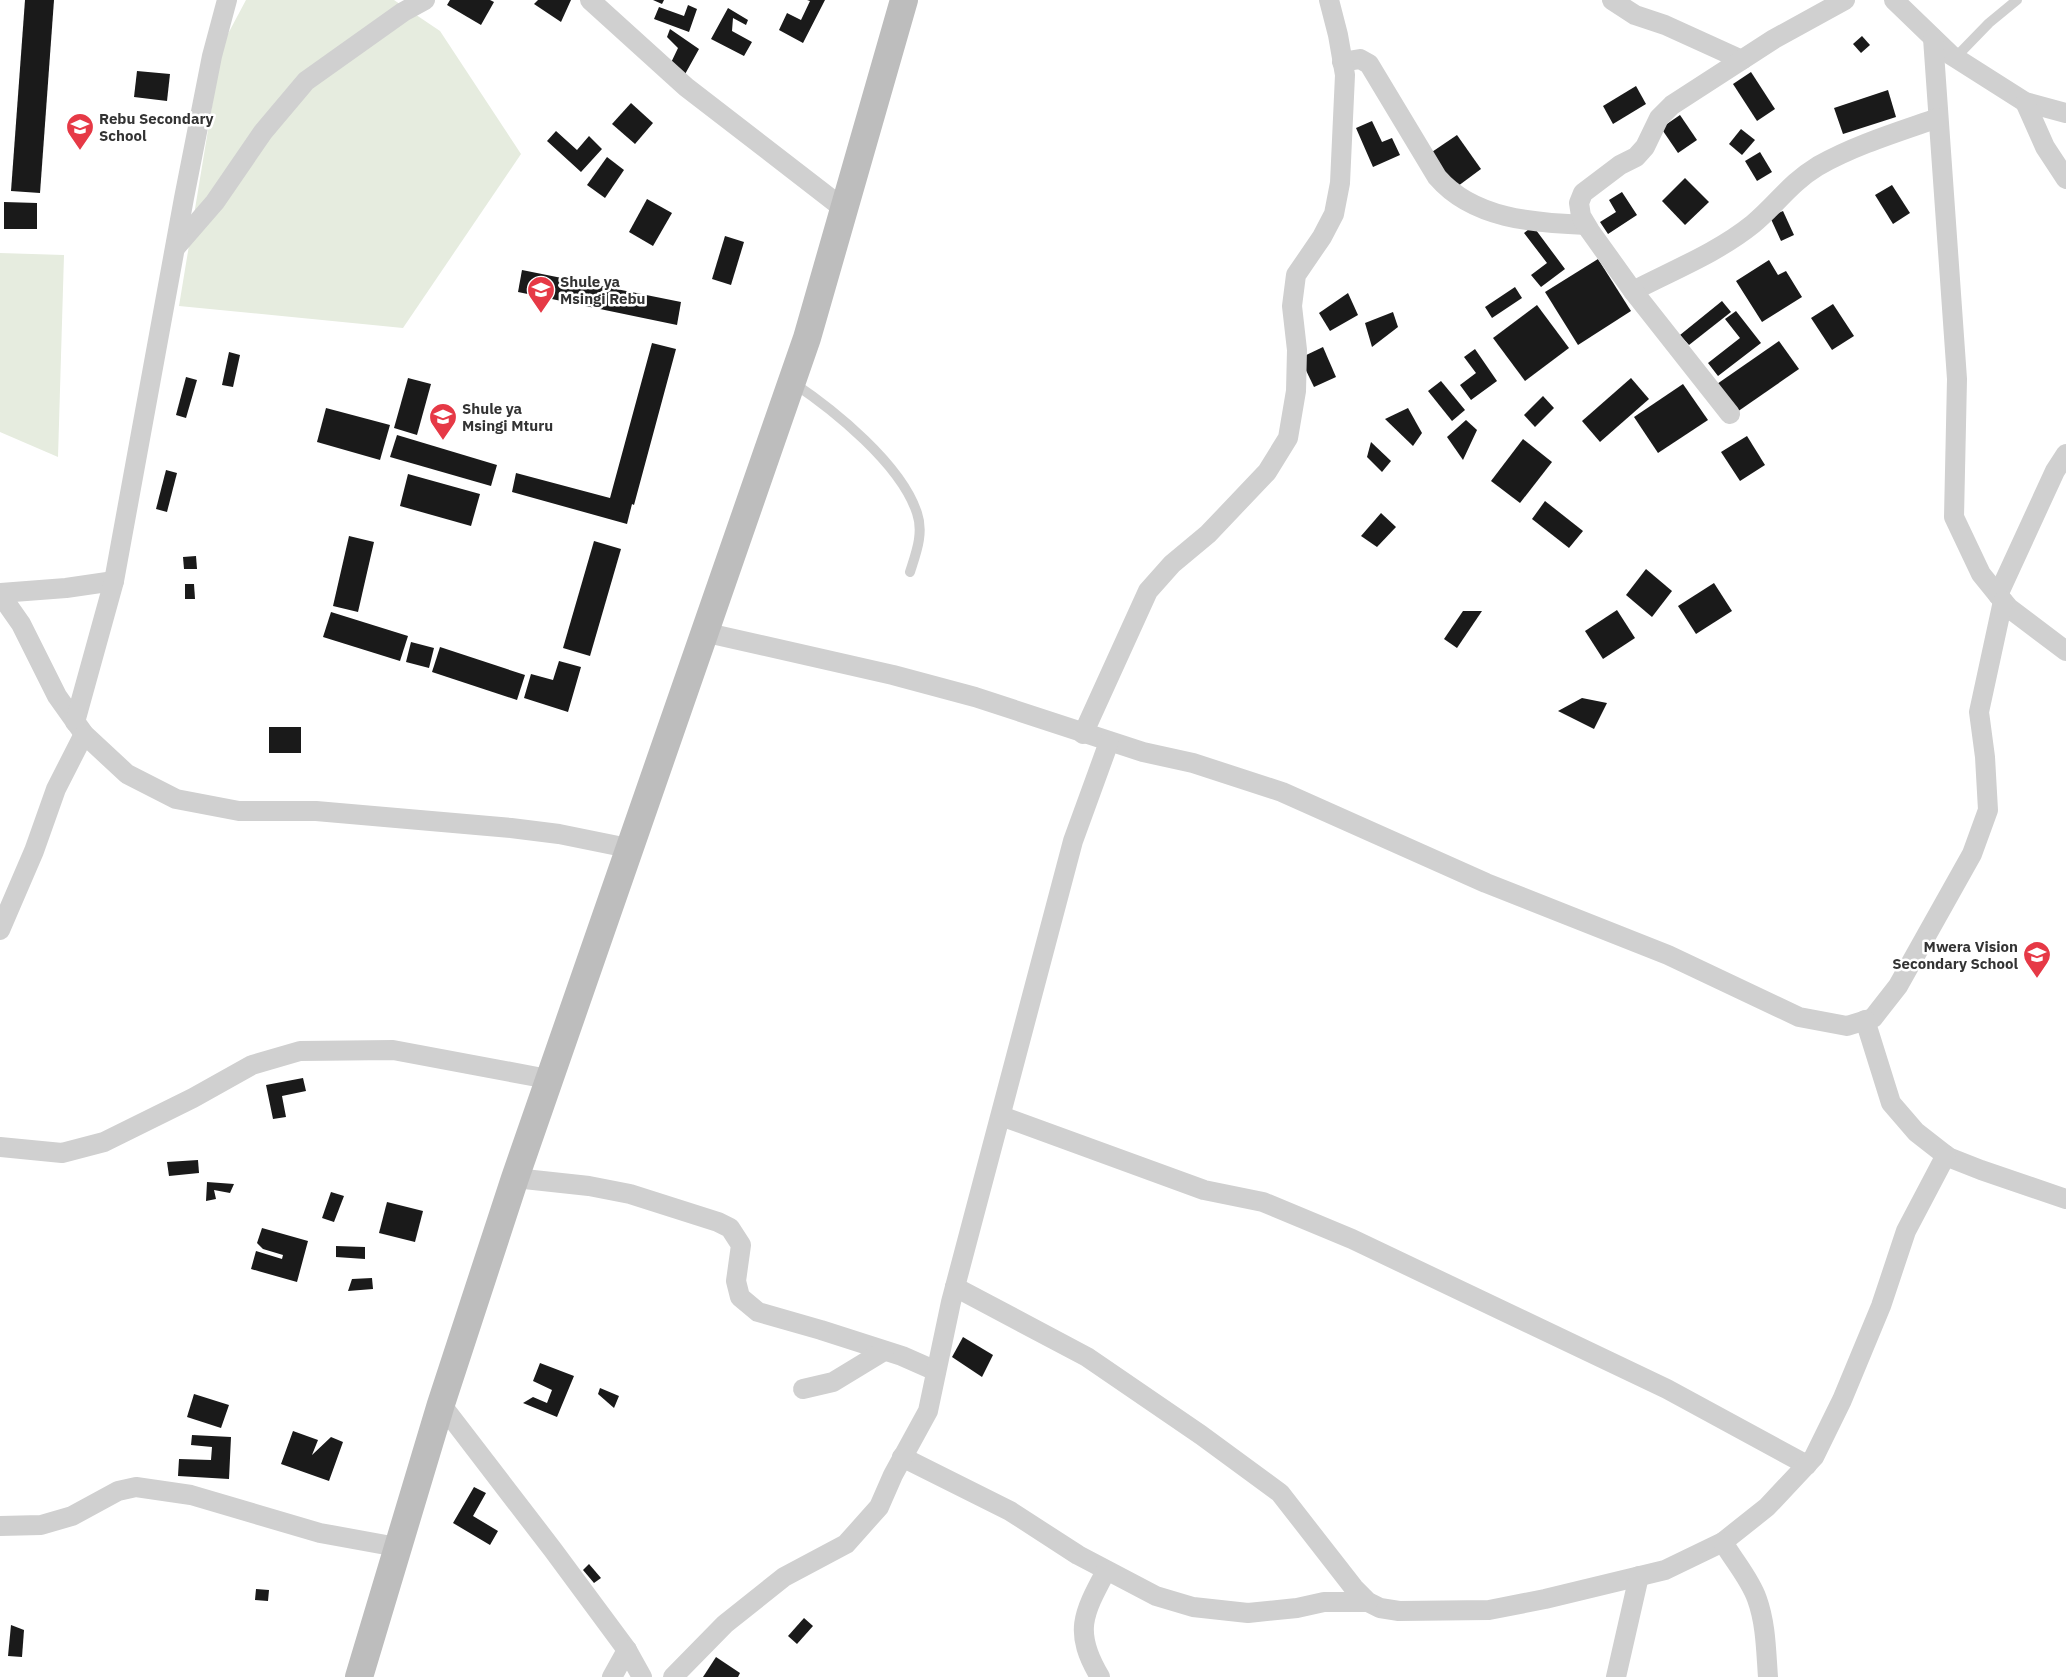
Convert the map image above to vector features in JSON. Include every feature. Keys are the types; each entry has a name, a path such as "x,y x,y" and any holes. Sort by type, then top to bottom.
{"main road":[{"path":"360,1677 397,1546 441,1404 515,1178 806,338 904,0"}],"street":[{"path":"0,930 34,851 79,728 114,581 212,56 227,0"},
{"path":"175,247 215,202 263,132 306,81 403,12 425,0"},
{"path":"1083,734 1148,591 1172,564 1208,534 1267,472 1288,438 1296,391 1297,350 1292,306 1296,275 1322,237 1334,214 1340,183 1345,75 1329,0"},
{"path":"1612,0 1635,15 1665,25 1742,60"},
{"path":"1730,414 1633,291 1586,225 1581,216 1579,203 1583,193 1620,164 1636,157 1645,146 1659,118 1672,105 1774,39 1845,0"},
{"path":"1894,0 1955,58 2025,102 2066,113"},
{"path":"600,3 686,87 844,209"},
{"path":"1933,38 1956,379 1954,517 1980,574 2010,608 2066,651"},
{"path":"1342,62 1360,59 1369,64 1437,177 1447,189 1467,202 1490,212 1515,219 1548,224 1586,225"},
{"path":"2025,102 2045,147 2066,178"},
{"path":"1633,291 1720,247 1754,224 1798,179 1819,166 1896,132 1938,118"},
{"path":"703,632 975,697 1083,734 1143,752 1193,763 1282,792 1486,883 1668,955 1799,1017 1847,1026 1873,1018 1898,986 1972,854 1988,810 1985,756 1979,712 2001,598 2055,470 2066,454"},
{"path":"114,581 66,588 0,593 21,624 57,696 79,728 127,774 176,799 240,811 316,811 511,828 560,834 628,848"},
{"path":"673,1677 725,1624 784,1576 846,1544 879,1507 902,1457 928,1411 955,1287 1073,842 1109,742"},
{"path":"1865,1020 1891,1103 1916,1132 1946,1155 1981,1170 2066,1199"},
{"path":"0,1147 62,1153 104,1142 193,1098 252,1065 300,1051 392,1050 548,1079"},
{"path":"1001,1116 1204,1190 1263,1202 1352,1239 1668,1389 1806,1465"},
{"path":"955,1287 1086,1357 1201,1435 1280,1493 1354,1588 1368,1602 1380,1608 1399,1612 1489,1610 1665,1570 1722,1542 1767,1507 1814,1458 1842,1400 1880,1306 1906,1231 1946,1155"},
{"path":"515,1178 589,1186 630,1194 718,1222 730,1228 742,1245 736,1281 740,1297 758,1312 884,1350 936,1371"},
{"path":"803,1389 833,1382 884,1350"},
{"path":"441,1404 627,1650 642,1677"},
{"path":"902,1457 1010,1511 1078,1556 1156,1596 1193,1607 1248,1613 1297,1608 1324,1602 1368,1602"},
{"path":"0,1526 41,1525 72,1516 118,1491 136,1487 191,1495 320,1534 397,1546"},
{"path":"1722,1542 1748,1581 1757,1599 1764,1629 1768,1677"},
{"path":"1100,1677 1084,1643 1083,1624 1090,1602 1106,1571"},
{"path":"1616,1677 1639,1576"},
{"path":"612,1677 627,1650"}],"lane":[{"path":"1955,58 1990,23 2017,0"},
{"path":"791,381 862,438 904,484 918,514 920,540 910,572"}],"shaded area":[{"path":"246,0 394,0 440,31 521,154 403,328 179,306 222,45"},
{"path":"0,253 64,255 58,457 0,432"}],"building":[{"path":"25,0 54,0 40,193 11,191"},
{"path":"450,0 490,0 494,2 481,25 447,5"},
{"path":"538,0 571,0 561,22 534,4"},
{"path":"653,0 664,0 662,4"},
{"path":"807,0 825,0 803,43 779,30 787,13 801,20 810,1"},
{"path":"688,5 697,9 689,32 654,19 659,7 684,16"},
{"path":"728,8 748,20 746,25 733,18 732,31 752,42 744,56 711,39"},
{"path":"670,29 699,49 684,76 668,69 678,48 667,37"},
{"path":"1862,36 1870,45 1861,53 1853,44"},
{"path":"137,71 170,74 167,101 134,97"},
{"path":"1751,72 1775,109 1757,121 1733,84"},
{"path":"1636,86 1646,104 1613,124 1603,106"},
{"path":"1888,90 1896,117 1843,134 1834,108"},
{"path":"631,103 653,123 635,144 612,124"},
{"path":"1680,115 1697,140 1678,153 1661,128"},
{"path":"1372,121 1382,142 1392,138 1400,155 1373,167 1356,128"},
{"path":"1741,129 1755,140 1742,155 1729,144"},
{"path":"556,131 577,150 589,136 602,149 581,172 547,141"},
{"path":"1457,135 1481,169 1454,189 1429,154"},
{"path":"1760,152 1772,172 1757,181 1745,161"},
{"path":"607,157 624,170 605,198 587,185"},
{"path":"1685,178 1709,202 1685,225 1662,201"},
{"path":"1892,185 1910,213 1893,224 1875,195"},
{"path":"1622,192 1637,215 1608,234 1600,222 1616,212 1609,200"},
{"path":"647,199 672,213 653,246 629,232"},
{"path":"4,202 37,203 37,229 4,229"},
{"path":"1783,211 1794,235 1781,241 1770,217"},
{"path":"1533,226 1565,269 1541,287 1531,275 1547,263 1524,233"},
{"path":"725,236 744,242 731,285 712,279"},
{"path":"1598,259 1631,311 1578,345 1545,292"},
{"path":"1769,260 1778,275 1786,271 1802,297 1762,322 1736,281"},
{"path":"522,270 681,302 677,325 518,292"},
{"path":"1515,287 1522,298 1492,318 1485,307"},
{"path":"1348,293 1358,315 1330,331 1319,313"},
{"path":"1722,301 1731,312 1689,345 1680,335"},
{"path":"1833,304 1854,336 1832,350 1811,318"},
{"path":"1537,305 1569,348 1525,381 1493,338"},
{"path":"1736,311 1761,343 1718,376 1708,363 1740,338 1725,319"},
{"path":"1393,312 1398,327 1372,347 1365,323"},
{"path":"1779,341 1799,369 1737,412 1717,384"},
{"path":"652,343 676,349 634,505 632,504 627,524 512,492 516,473 610,498"},
{"path":"1323,347 1336,377 1314,387 1300,358"},
{"path":"1475,349 1497,381 1471,400 1460,385 1476,373 1464,357"},
{"path":"229,352 240,355 233,387 222,385"},
{"path":"186,377 197,380 186,418 176,415"},
{"path":"408,378 431,384 417,435 394,428"},
{"path":"1631,378 1649,399 1600,442 1582,421"},
{"path":"1441,381 1465,410 1452,421 1428,391"},
{"path":"1683,384 1708,420 1658,453 1634,417"},
{"path":"1543,396 1554,408 1535,427 1524,415"},
{"path":"326,408 390,425 380,460 317,442"},
{"path":"1408,408 1422,433 1413,446 1385,419"},
{"path":"1466,420 1477,430 1463,460 1447,437"},
{"path":"397,435 497,465 491,486 390,457"},
{"path":"1747,436 1765,465 1740,481 1721,452"},
{"path":"1523,439 1552,462 1520,503 1491,481"},
{"path":"1371,442 1391,461 1382,472 1367,457"},
{"path":"166,470 177,473 167,512 156,509"},
{"path":"408,474 480,494 471,526 400,506"},
{"path":"1545,501 1583,531 1569,548 1532,519"},
{"path":"1381,513 1396,527 1377,547 1361,536"},
{"path":"349,536 374,542 358,612 333,606"},
{"path":"594,541 621,549 590,656 563,648"},
{"path":"196,556 197,569 184,569 183,557"},
{"path":"1646,569 1672,591 1652,617 1626,595"},
{"path":"1714,583 1732,611 1696,634 1678,606"},
{"path":"185,584 194,584 195,599 185,599"},
{"path":"1617,610 1635,638 1603,659 1585,631"},
{"path":"1463,611 1482,611 1457,648 1444,639"},
{"path":"331,612 408,636 400,661 323,637"},
{"path":"411,642 434,648 429,668 406,662"},
{"path":"440,647 525,675 517,700 432,672"},
{"path":"559,661 581,667 568,712 524,698 531,674 553,680"},
{"path":"1582,698 1607,703 1594,729 1558,711"},
{"path":"269,727 301,727 301,753 269,753"},
{"path":"303,1078 306,1091 282,1096 286,1117 273,1119 266,1085"},
{"path":"198,1160 199,1173 169,1176 167,1162"},
{"path":"207,1182 234,1184 230,1193 214,1190 216,1199 206,1201"},
{"path":"331,1192 344,1196 334,1222 322,1218"},
{"path":"387,1202 423,1211 415,1242 379,1233"},
{"path":"262,1228 308,1241 297,1282 251,1269 256,1251 282,1259 283,1255 263,1249 257,1243"},
{"path":"336,1246 365,1247 365,1259 336,1257"},
{"path":"372,1278 373,1289 348,1291 352,1279"},
{"path":"963,1337 993,1355 982,1377 952,1357"},
{"path":"540,1363 574,1376 557,1417 523,1403 533,1397 547,1403 552,1390 533,1381"},
{"path":"600,1388 619,1396 614,1408 598,1394"},
{"path":"194,1394 229,1405 221,1428 187,1417"},
{"path":"293,1431 318,1440 312,1455 331,1437 343,1442 329,1481 281,1464"},
{"path":"192,1435 231,1437 229,1479 178,1476 179,1459 211,1460 212,1447 191,1445"},
{"path":"474,1487 486,1493 473,1516 498,1531 490,1545 453,1523"},
{"path":"589,1564 601,1578 594,1583 583,1570"},
{"path":"256,1589 269,1590 268,1601 255,1600"},
{"path":"804,1618 813,1626 797,1644 788,1636"},
{"path":"11,1625 24,1630 22,1657 8,1656"},
{"path":"716,1657 740,1673 738,1677 703,1677"}],"place":[{"name":"Rebu Secondary School","path":"80,151"},
{"name":"Shule ya Msingi Rebu","path":"541,314"},
{"name":"Shule ya Msingi Mturu","path":"443,441"},
{"name":"Mwera Vision Secondary School","path":"2037,979"}]}
